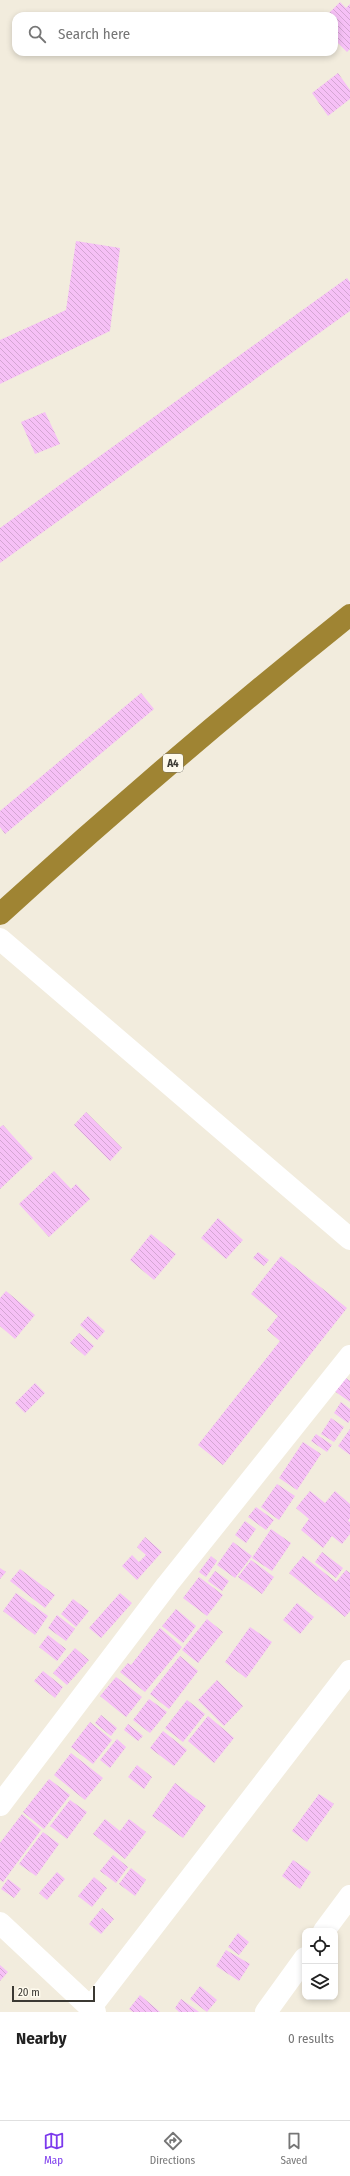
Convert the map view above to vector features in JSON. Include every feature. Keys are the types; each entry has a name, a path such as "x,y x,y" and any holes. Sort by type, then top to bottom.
{"highway":[{"name":"A4","path":"0,914 74,846 289,664 350,615"}],"street":[{"path":"0,939 350,1239"},
{"path":"0,1805 167,1585 350,1356"},
{"path":"0,1923 93,2009 350,1671"},
{"path":"326,1928 350,1896"},
{"path":"266,2012 302,1962"}],"building":[{"path":"340,2 346,8 350,4 350,49 347,52 338,43 338,12 330,12"},
{"path":"338,73 350,90 350,99 328,116 312,93"},
{"path":"76,241 120,248 110,331 0,384 0,340 66,310"},
{"path":"347,278 350,282 350,311 0,563 0,528"},
{"path":"45,412 60,444 35,454 21,422"},
{"path":"141,693 154,709 5,834 0,827 0,811"},
{"path":"86,1112 122,1148 110,1161 74,1125"},
{"path":"3,1125 33,1158 0,1189 0,1127"},
{"path":"54,1171 71,1189 76,1184 90,1199 49,1237 19,1204"},
{"path":"218,1218 243,1240 226,1259 201,1238"},
{"path":"151,1234 176,1254 154,1280 130,1260"},
{"path":"258,1252 269,1260 264,1266 253,1258"},
{"path":"281,1256 347,1308 223,1465 198,1445 280,1341 267,1330 278,1316 251,1294"},
{"path":"6,1291 35,1315 15,1339 0,1326 0,1298"},
{"path":"88,1316 105,1331 97,1340 80,1325"},
{"path":"79,1333 94,1346 85,1356 70,1343"},
{"path":"343,1376 350,1381 350,1402 333,1390"},
{"path":"35,1383 45,1393 25,1413 15,1403"},
{"path":"341,1402 350,1409 350,1420 348,1423 334,1413"},
{"path":"331,1418 344,1427 334,1442 321,1434"},
{"path":"350,1429 350,1455 338,1446"},
{"path":"316,1434 332,1445 327,1452 311,1441"},
{"path":"303,1442 321,1454 297,1490 279,1478"},
{"path":"277,1484 295,1496 279,1520 261,1507"},
{"path":"310,1491 325,1503 335,1491 350,1504 350,1518 348,1521 350,1522 350,1534 342,1544 332,1536 323,1548 301,1530 309,1519 296,1508"},
{"path":"256,1507 274,1520 266,1530 248,1517"},
{"path":"245,1521 256,1529 246,1543 235,1535"},
{"path":"271,1529 291,1543 272,1571 252,1558"},
{"path":"145,1537 162,1552 137,1580 122,1566 132,1555 139,1562 146,1555 137,1547"},
{"path":"233,1542 252,1556 235,1578 217,1565"},
{"path":"322,1552 343,1568 336,1578 315,1562"},
{"path":"211,1556 217,1561 206,1577 199,1572"},
{"path":"303,1556 336,1582 346,1570 350,1573 350,1611 345,1617 289,1573"},
{"path":"251,1560 274,1577 262,1594 238,1577"},
{"path":"0,1568 6,1572 0,1579"},
{"path":"20,1569 55,1595 45,1608 10,1581"},
{"path":"215,1571 229,1581 222,1591 208,1581"},
{"path":"199,1577 223,1595 207,1616 183,1598"},
{"path":"16,1593 48,1616 35,1635 3,1611"},
{"path":"120,1593 132,1603 101,1638 89,1628"},
{"path":"73,1599 89,1611 76,1627 61,1614"},
{"path":"297,1603 314,1617 300,1634 283,1620"},
{"path":"176,1609 196,1626 183,1643 162,1626"},
{"path":"57,1615 75,1629 66,1641 48,1628"},
{"path":"207,1619 223,1632 198,1663 182,1650"},
{"path":"250,1627 272,1642 246,1678 225,1662"},
{"path":"160,1628 182,1647 145,1692 120,1672 128,1663 131,1665"},
{"path":"48,1635 66,1649 57,1661 39,1647"},
{"path":"75,1648 89,1660 67,1685 53,1673"},
{"path":"180,1656 198,1671 169,1709 150,1694"},
{"path":"43,1671 63,1687 55,1698 34,1681"},
{"path":"116,1677 142,1697 126,1717 100,1696"},
{"path":"217,1680 243,1706 224,1726 198,1700"},
{"path":"149,1699 167,1712 150,1733 133,1720"},
{"path":"187,1700 205,1714 183,1742 165,1728"},
{"path":"101,1715 117,1728 111,1736 95,1723"},
{"path":"208,1716 234,1738 214,1763 188,1741"},
{"path":"90,1722 112,1740 93,1764 71,1747"},
{"path":"128,1724 143,1736 138,1741 124,1730"},
{"path":"163,1731 187,1750 174,1766 150,1748"},
{"path":"117,1739 126,1747 110,1768 100,1760"},
{"path":"71,1753 103,1778 85,1800 54,1775"},
{"path":"137,1765 152,1777 144,1789 128,1777"},
{"path":"49,1779 70,1795 44,1829 23,1812"},
{"path":"175,1783 206,1806 183,1838 152,1816"},
{"path":"319,1794 334,1804 307,1842 292,1831"},
{"path":"70,1800 87,1812 67,1839 50,1826"},
{"path":"22,1814 41,1830 3,1882 0,1880 0,1843"},
{"path":"105,1819 120,1831 129,1819 146,1832 125,1859 93,1834"},
{"path":"43,1832 59,1844 36,1876 19,1864"},
{"path":"113,1855 128,1867 116,1883 100,1871"},
{"path":"293,1860 311,1872 300,1889 282,1876"},
{"path":"131,1868 146,1880 135,1896 119,1884"},
{"path":"57,1872 65,1879 47,1900 39,1893"},
{"path":"94,1877 107,1888 92,1907 78,1896"},
{"path":"8,1879 21,1889 14,1898 1,1889"},
{"path":"102,1908 114,1919 101,1934 89,1924"},
{"path":"238,1933 249,1942 239,1955 228,1947"},
{"path":"226,1950 250,1964 239,1981 216,1966"},
{"path":"0,1965 8,1972 0,1981"},
{"path":"200,1986 217,2000 207,2012 190,1999"},
{"path":"140,1995 160,2012 133,2012 129,2009"},
{"path":"181,1999 199,2012 179,2012 175,2008"}]}
